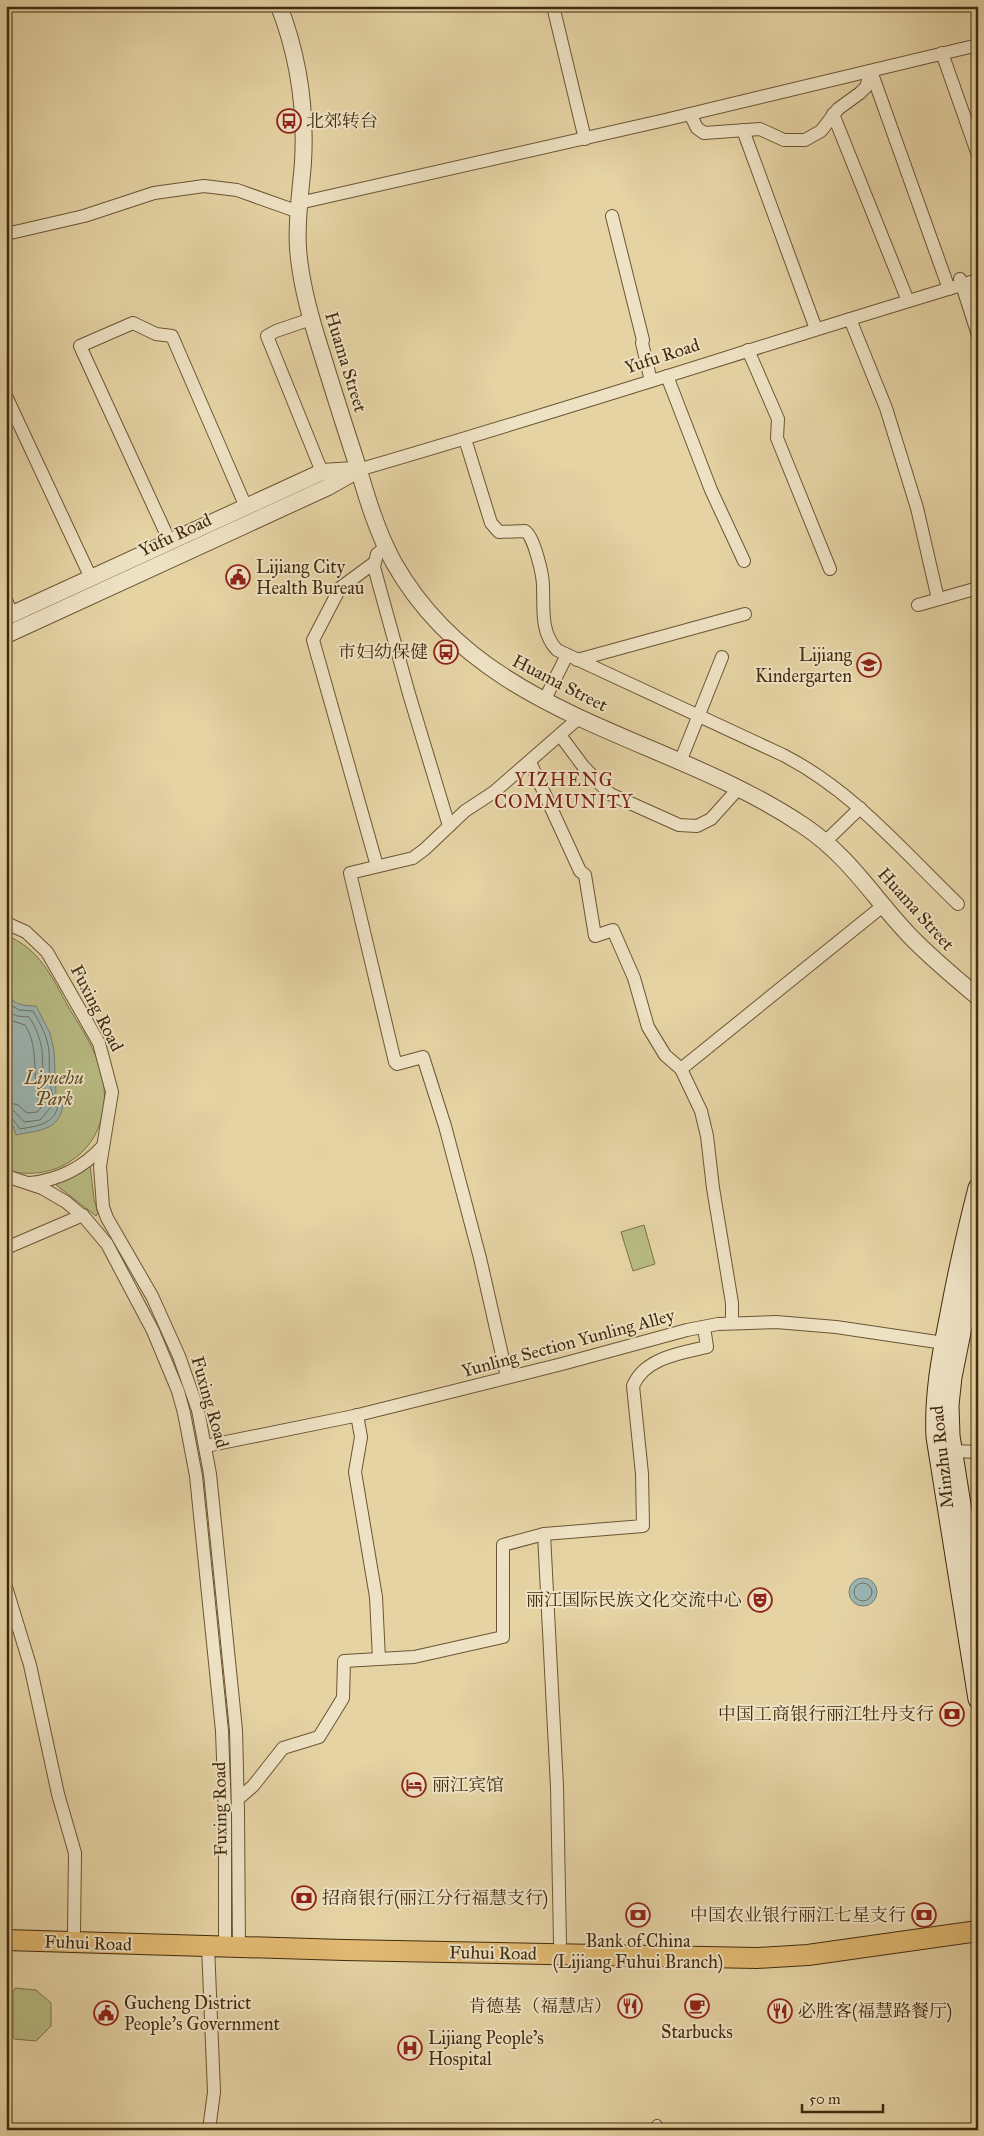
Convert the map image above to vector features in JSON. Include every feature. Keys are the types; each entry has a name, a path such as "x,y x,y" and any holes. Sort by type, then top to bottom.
{"main road":[{"name":"Minzhu Road","path":"978,1188 944,1343 936,1390 936,1437 978,1699"},
{"name":"Minzhu Road","path":"978,1248 951,1384 949,1420 952,1451 978,1610"},
{"name":"Fuhui Road","path":"6,1940 778,1946 978,1920"},
{"name":"Fuhui Road","path":"6,1929 74,1931 227,1942 757,1958 808,1955 978,1931"}],"street":[{"name":"Huama Street","path":"279,6 287,27"},
{"name":"Huama Street","path":"286,6 287,27 298,80 304,127 299,208 299,261 311,319 378,530 410,588 456,641 494,671 544,701 738,789 784,813 826,841 843,856 921,946 978,997"},
{"path":"552,6 585,138"},
{"path":"6,234 76,218 154,193 204,186 237,190 299,208 978,45"},
{"path":"942,53 978,155"},
{"path":"690,114 697,128 704,133 760,129 784,140 805,140 821,131 842,105 860,94 866,87 871,71"},
{"path":"871,71 949,289"},
{"path":"833,114 908,301"},
{"path":"742,130 816,329"},
{"path":"612,216 643,340 651,381"},
{"path":"970,280 978,302"},
{"path":"970,280 978,335"},
{"name":"Yufu Road","path":"8,611 91,578 322,472 358,470 465,439 949,289 970,280"},
{"path":"311,319 267,336 322,472"},
{"path":"850,319 889,417 917,508 938,599"},
{"path":"170,542 80,346 133,323 156,334 172,336 246,507"},
{"path":"748,350 778,419 777,438 830,569"},
{"path":"667,376 711,490 744,562"},
{"path":"6,396 91,578"},
{"path":"465,439 491,523 499,532 525,531 532,537 543,583 544,617 547,634 552,645 572,658 799,763 829,782 860,808 958,904"},
{"name":"Yufu Road","path":"6,635 328,487 358,470"},
{"path":"386,547 377,554 374,563 409,694 448,826"},
{"path":"374,563 340,588 314,640 377,866"},
{"path":"918,605 978,588"},
{"path":"544,701 572,658 745,614"},
{"path":"680,762 722,657"},
{"path":"507,1378 480,1258 446,1126 423,1057 397,1064 395,1062 350,873 413,858 465,812 494,792 530,762 580,717"},
{"path":"560,735 583,766 610,794 679,825 697,826 711,819 738,789"},
{"path":"530,762 580,871 585,875 595,936 613,930 634,978 648,1027 665,1055 681,1068 701,1112 707,1136 713,1188 732,1303 732,1323"},
{"path":"826,841 860,808"},
{"path":"681,1068 884,905"},
{"name":"Fuxing Road","path":"6,923 34,938 47,952 100,1043 112,1092 103,1146 100,1180 106,1218 136,1266 166,1326 191,1387 206,1446 236,1730 238,1799 227,1942"},
{"path":"30,1183 52,1179 74,1170 103,1146"},
{"name":"Fuxing Road","path":"6,1176 30,1183 54,1194 82,1215 106,1244 143,1310 178,1391 190,1436 196,1476 222,1731 227,1942"},
{"path":"6,1248 82,1215"},
{"name":"Yunling Section Yunling Alley","path":"206,1446 357,1415 704,1327 732,1323 776,1322 836,1327 944,1343"},
{"path":"238,1799 253,1786 282,1748 319,1737 343,1698 344,1662 414,1657 503,1637 503,1545 544,1534 643,1526 642,1474 633,1386 639,1374 649,1365 680,1353 707,1348 704,1327"},
{"path":"357,1415 361,1437 355,1472 376,1597 379,1659"},
{"path":"952,1451 978,1452"},
{"path":"544,1534 556,1777 560,1943"},
{"path":"6,1587 30,1665 58,1794 75,1853 74,1931"},
{"path":"210,2130 227,1942"}],"green space":[{"name":"Liyuehu Park","path":"6,935 28,948 44,965 86,1036 101,1069 104,1084 103,1114 91,1141 81,1153 69,1162 54,1169 38,1173 6,1170"},
{"path":"90,1165 94,1199 98,1213 96,1216 56,1185 57,1182"},
{"path":"644,1225 655,1264 633,1271 621,1232"},
{"path":"15,1988 36,1990 51,2003 51,2026 36,2041 14,2039 13,2037 13,1991"}],"water":[{"path":"6,993 19,1004 36,1006 50,1033 54,1051 56,1095 63,1105 61,1114 52,1125 16,1135 13,1126 6,1119"},
{"path":"863,1578 873,1582 877,1592 873,1602 863,1606 853,1602 849,1592 853,1582"}],"place":[{"name":"北郊转台","path":"289,121"},
{"name":"Lijiang City Health Bureau","path":"238,577"},
{"name":"市妇幼保健","path":"446,652"},
{"name":"Lijiang Kindergarten","path":"869,665"},
{"name":"丽江国际民族文化交流中心","path":"760,1600"},
{"name":"中国工商银行丽江牡丹支行","path":"952,1714"},
{"name":"丽江宾馆","path":"414,1785"},
{"name":"招商银行(丽江分行福慧支行)","path":"304,1898"},
{"name":"Bank of China (Lijiang Fuhui Branch)","path":"638,1915"},
{"name":"中国农业银行丽江七星支行","path":"924,1915"},
{"name":"肯德基（福慧店）","path":"630,2006"},
{"name":"Starbucks","path":"697,2006"},
{"name":"必胜客(福慧路餐厅)","path":"780,2011"},
{"name":"Gucheng District People's Government","path":"106,2013"},
{"name":"Lijiang People's Hospital","path":"410,2048"}],"district":[{"name":"YIZHENG COMMUNITY","path":"564,790"}]}
